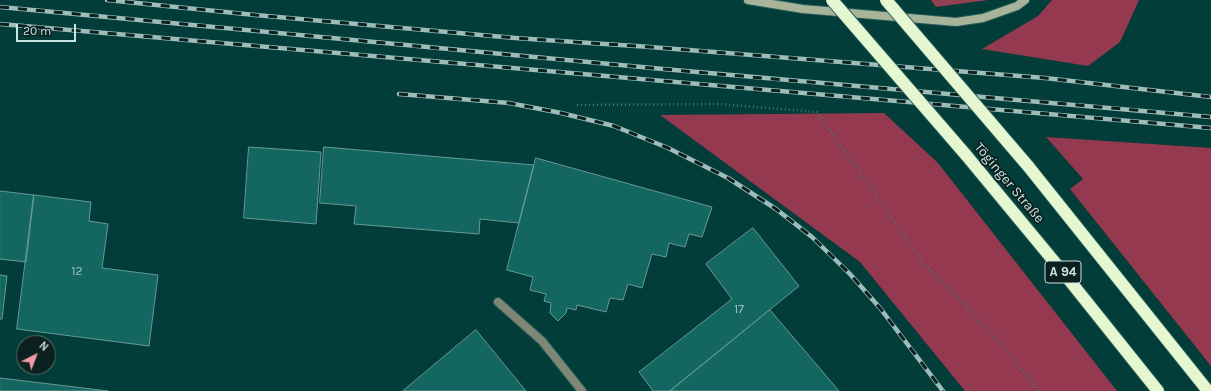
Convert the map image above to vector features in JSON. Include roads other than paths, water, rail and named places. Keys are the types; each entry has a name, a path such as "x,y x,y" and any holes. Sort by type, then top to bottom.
{"highway":[{"name":"Töginger Straße","path":"832,0 966,155 1062,271 1158,391"},
{"name":"Töginger Straße","path":"886,0 1028,166 1208,391"}],"street":[{"path":"748,0 802,9 956,22 983,18 1017,6 1024,0"},
{"path":"498,302 542,341 582,391"}],"railway":[{"path":"107,0 255,15 515,38 1045,78 1211,97"},
{"path":"0,7 732,75 1211,117"},
{"path":"0,24 1211,128"},
{"path":"399,94 509,103 561,113 614,126 668,148 728,178 776,209 812,237 850,274 880,308 943,391"}]}
